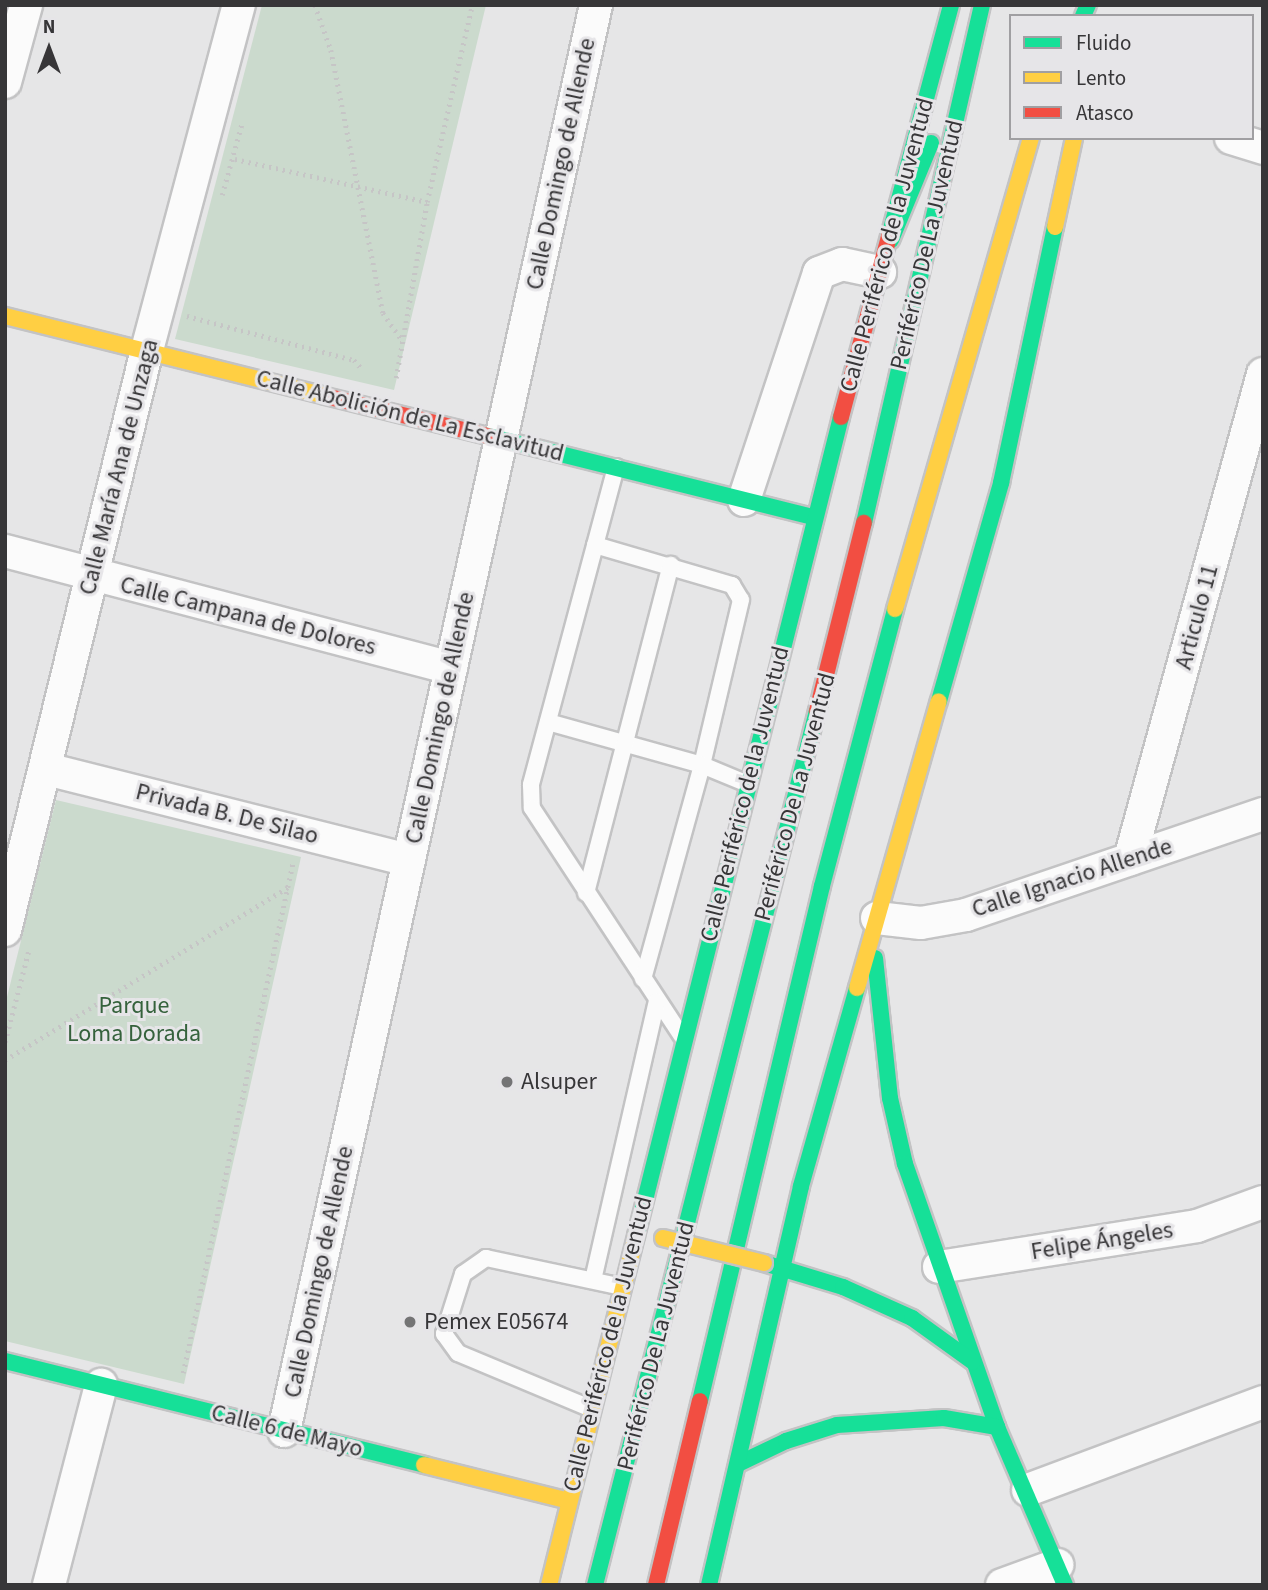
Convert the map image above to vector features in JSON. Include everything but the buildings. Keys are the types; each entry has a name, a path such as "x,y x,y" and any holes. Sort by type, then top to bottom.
{"main road":[{"name":"Calle Periférico de la Juventud","path":"549,1585 592,1409 626,1288 682,1037 814,517 891,240 951,5"},
{"name":"Periférico De La Juventud","path":"595,1585 859,547 982,5"},
{"path":"891,240 971,47"},
{"name":"Periférico De La Juventud","path":"656,1585 822,886 905,572 1030,140"},
{"path":"709,1585 782,1268 1001,483 1074,140"},
{"name":"Calle Abolición de La Esclavitud","path":"5,316 814,517"},
{"path":"876,925 890,1098 939,1267 973,1362 997,1427 1028,1490 1061,1575"},
{"path":"637,1232 764,1263 844,1287 912,1318 973,1362"},
{"name":"Calle 6 de Mayo","path":"5,1361 569,1501"},
{"path":"738,1464 786,1441 838,1425 891,1418 944,1418 997,1427"}],"street":[{"path":"5,82 26,5"},
{"name":"Calle María Ana de Unzaga","path":"5,930 147,350 239,5"},
{"name":"Calle Domingo de Allende","path":"284,1431 596,5"},
{"path":"1237,140 1263,148"},
{"path":"744,499 819,273 842,264 880,272"},
{"name":"Articulo 11","path":"1130,859 1263,374"},
{"name":"Calle Campana de Dolores","path":"5,551 93,577 451,668"},
{"name":"Privada B. De Silao","path":"46,769 409,860"},
{"name":"Calle Ignacio Allende","path":"876,925 921,923 966,915 1263,814"},
{"name":"Felipe Ángeles","path":"939,1267 1197,1226 1263,1202"},
{"path":"49,1585 101,1385"},
{"path":"1028,1490 1263,1402"},
{"path":"1002,1585 1061,1575"}],"lane":[{"path":"616,467 531,785 532,808 682,1037"},
{"path":"595,545 671,565 732,585 741,600 702,765 643,979"},
{"path":"586,893 671,565"},
{"path":"548,722 624,741 702,765 748,784"},
{"path":"593,1280 657,1001"},
{"path":"592,1409 458,1353 444,1334 463,1274 486,1258 626,1288"}],"path":[{"path":"315,5 331,50 383,313 403,341"},
{"path":"394,390 427,202 472,5"},
{"path":"222,198 235,159 242,120"},
{"path":"235,159 357,189 427,202"},
{"path":"186,302 182,315 354,360 365,372"},
{"path":"170,1370 183,1373 300,833"},
{"path":"5,1060 288,887"}],"green space":[{"path":"262,5 486,5 394,390 175,339"},
{"name":"Parque Loma Dorada","path":"56,800 301,857 184,1384 5,1341 5,1005"}],"traffic: fast":[{"path":"890,233 951,5"},
{"path":"864,523 982,5"},
{"path":"1084,14 1088,5"},
{"path":"891,240 931,143"},
{"path":"939,701 1001,483 1055,227"},
{"path":"636,1236 841,417"},
{"path":"488,436 814,517"},
{"path":"700,1401 822,886 895,609"},
{"path":"595,1585 817,711"},
{"path":"875,958 890,1098 905,1164 997,1427 1065,1585"},
{"path":"709,1585 801,1186 857,988"},
{"path":"764,1263 843,1287 912,1318 973,1362"},
{"path":"5,1361 424,1465"},
{"path":"738,1464 786,1441 837,1425 944,1418 997,1427"}],"traffic: slow":[{"path":"895,609 1030,140"},
{"path":"1055,227 1074,140"},
{"path":"5,316 325,396"},
{"path":"857,988 939,701"},
{"path":"549,1585 636,1236"},
{"path":"663,1238 764,1263"},
{"path":"424,1465 569,1501"}],"traffic: jam":[{"path":"841,417 890,233"},
{"path":"325,396 488,436"},
{"path":"817,711 864,523"},
{"path":"656,1585 700,1401"}],"place":[{"name":"Alsuper","path":"507,1082"},
{"name":"Pemex E05674","path":"410,1322"}]}
